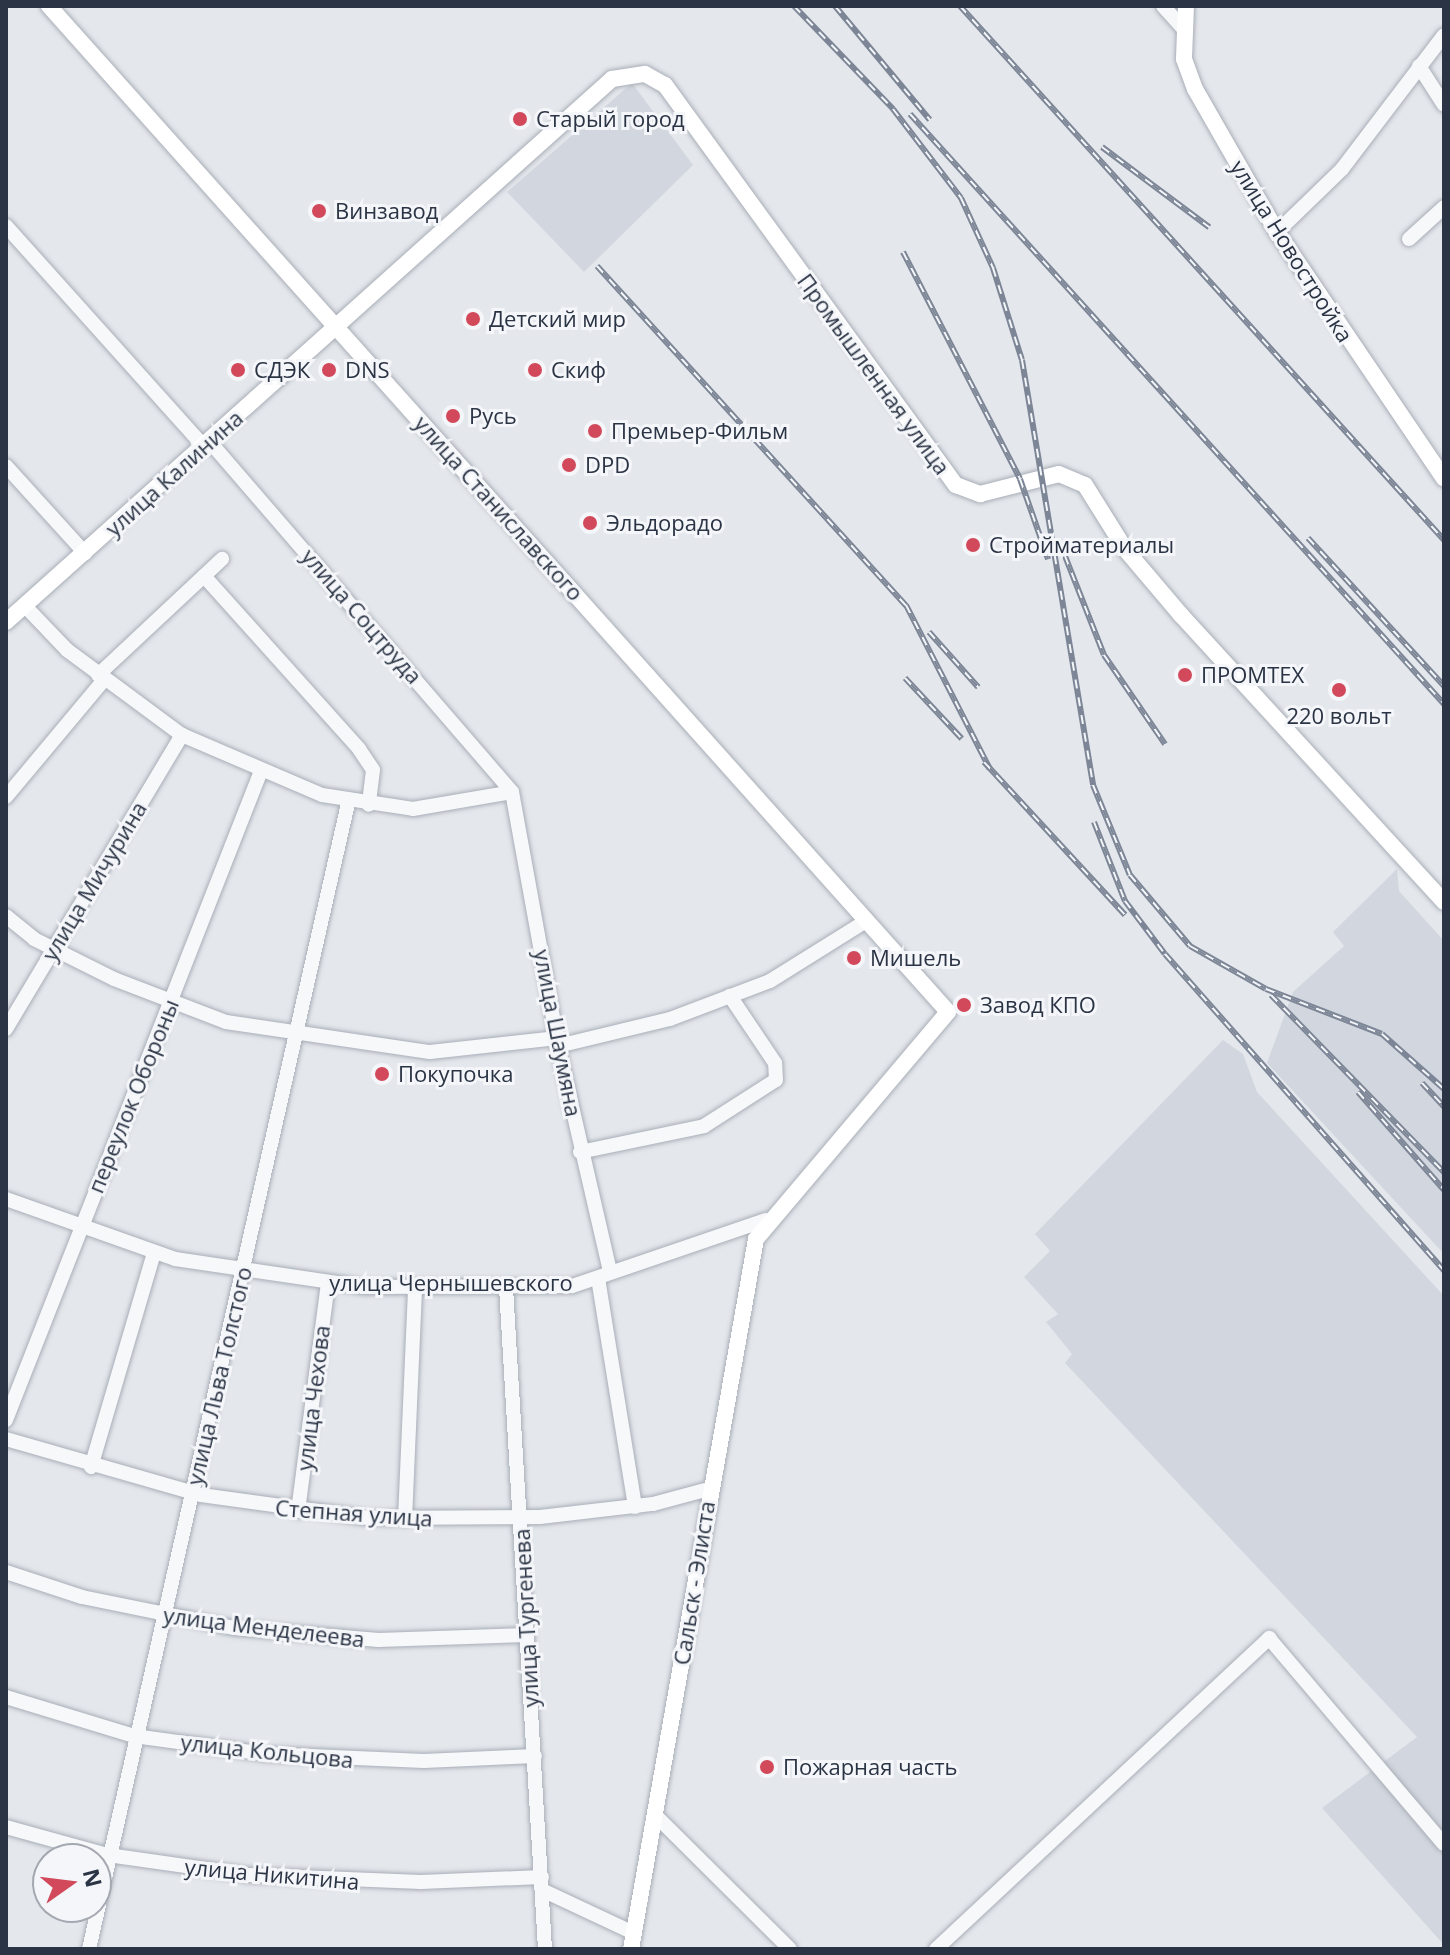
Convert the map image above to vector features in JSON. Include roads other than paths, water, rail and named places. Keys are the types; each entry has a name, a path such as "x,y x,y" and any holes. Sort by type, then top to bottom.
{"main road":[{"name":"улица Станиславского","path":"49,6 948,1012 766,1220"},
{"name":"улица Новостройка","path":"1186,6 1184,29 1195,89 1277,232 1444,479"},
{"name":"улица Калинина","path":"6,622 612,79 631,71"},
{"name":"Промышленная улица","path":"631,71 665,85 956,485 980,494 1059,474 1085,485 1125,549 1181,615 1444,902"},
{"name":"Сальск - Элиста","path":"633,1941 744,1279 766,1220"}],"street":[{"path":"1163,6 1184,29"},
{"path":"1277,232 1342,169 1444,35"},
{"path":"1419,66 1444,105"},
{"path":"1409,239 1444,207"},
{"name":"улица Соцтруда","path":"6,226 207,444 512,792"},
{"path":"6,466 85,553"},
{"path":"6,797 101,678 222,559"},
{"path":"204,576 359,749 373,770 369,805"},
{"path":"25,606 101,678 182,735 261,771 348,803 413,809 512,792"},
{"name":"улица Мичурина","path":"6,1029 182,735"},
{"name":"переулок Обороны","path":"6,1420 261,771"},
{"name":"улица Шаумяна","path":"512,792 604,1275 635,1507"},
{"name":"улица Льва Толстого","path":"112,1850 348,803"},
{"path":"6,916 53,949 170,1003 295,1035 430,1052 558,1042 730,996 770,981 866,921"},
{"path":"580,1152 704,1126 776,1080 775,1063 730,996"},
{"name":"улица Чернышевского","path":"6,1199 80,1229 154,1253 242,1273 328,1284 415,1288 506,1287 604,1275 766,1220"},
{"path":"91,1467 154,1253"},
{"name":"улица Чехова","path":"298,1511 328,1284"},
{"name":"улица Тургенева","path":"506,1287 545,1949"},
{"path":"405,1519 415,1288"},
{"name":"Степная улица","path":"6,1439 91,1467 192,1493 298,1511 405,1519 521,1518 635,1507 709,1489"},
{"name":"улица Менделеева","path":"6,1572 164,1617 330,1638 527,1635"},
{"path":"936,1949 1269,1638 1444,1844"},
{"name":"улица Кольцова","path":"6,1697 137,1736 317,1758 535,1756"},
{"path":"655,1815 790,1949"},
{"name":"улица Никитина","path":"6,1827 66,1843"},
{"name":"улица Никитина","path":"112,1855 306,1880 542,1883"},
{"path":"542,1883 633,1941"},
{"name":"улица Льва Толстого","path":"89,1949 95,1923"}],"railway":[{"path":"794,6 893,109 961,198 993,268 1022,360 1093,785 1130,875 1190,946 1266,989 1382,1034 1444,1089"},
{"path":"835,6 930,120"},
{"path":"960,6 1444,540"},
{"path":"910,114 1444,704"},
{"path":"1102,147 1209,227"},
{"path":"903,252 1020,479 1048,559"},
{"path":"597,266 906,605 990,769"},
{"path":"1308,538 1444,686"},
{"path":"1065,556 1104,655 1165,744"},
{"path":"929,632 978,687"},
{"path":"905,678 962,739"},
{"path":"984,762 1125,915"},
{"path":"1094,822 1125,901 1165,954 1444,1271"},
{"path":"1271,995 1444,1172"},
{"path":"1422,1083 1444,1107"},
{"path":"1358,1092 1444,1190"}],"place":[{"name":"Старый город","path":"520,119"},
{"name":"Винзавод","path":"319,211"},
{"name":"Детский мир","path":"473,319"},
{"name":"СДЭК","path":"238,370"},
{"name":"DNS","path":"329,370"},
{"name":"Скиф","path":"535,370"},
{"name":"Русь","path":"453,416"},
{"name":"Премьер-Фильм","path":"595,431"},
{"name":"DPD","path":"569,465"},
{"name":"Эльдорадо","path":"590,523"},
{"name":"Стройматериалы","path":"973,545"},
{"name":"ПРОМТЕХ","path":"1185,675"},
{"name":"220 вольт","path":"1339,690"},
{"name":"Мишель","path":"854,958"},
{"name":"Завод КПО","path":"964,1005"},
{"name":"Покупочка","path":"382,1074"},
{"name":"Пожарная часть","path":"767,1767"}]}
